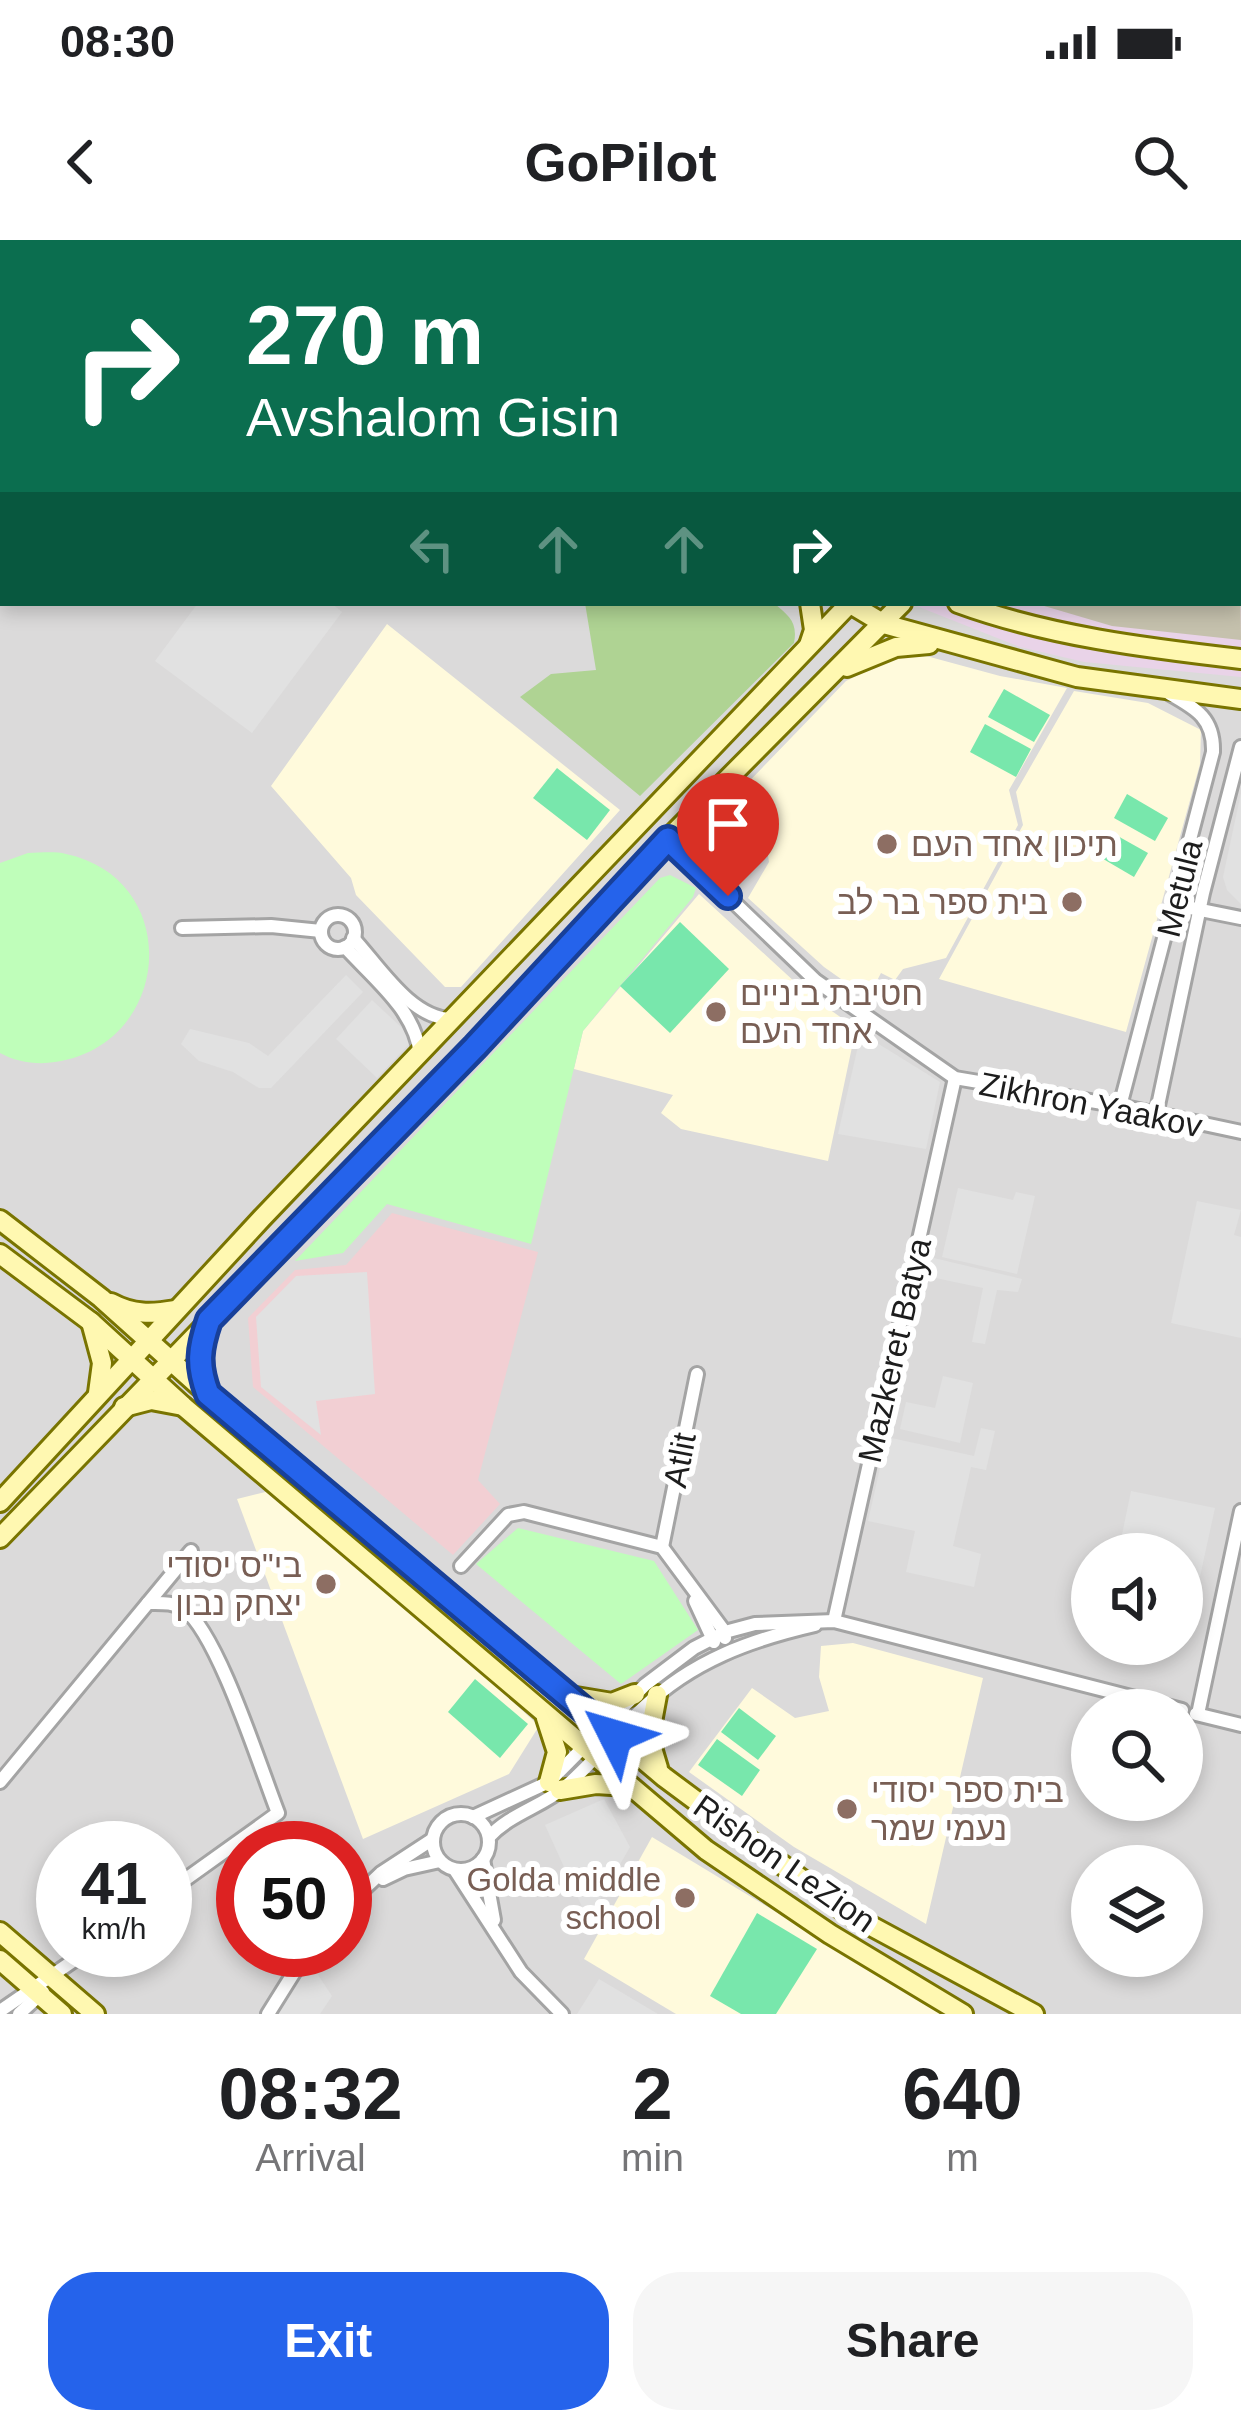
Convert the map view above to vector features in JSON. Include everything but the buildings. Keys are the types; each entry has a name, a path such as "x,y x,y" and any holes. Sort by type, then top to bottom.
{"street":[{"path":"808,649 814,630 810,606"},
{"path":"0,1502 176,1310 847,606"},
{"path":"855,606 884,624 949,645 1077,677 1241,699"},
{"path":"0,1538 475,1047 668,839 899,606"},
{"path":"966,606 1003,619 1170,651 1241,659"},
{"path":"981,606 1003,619"},
{"path":"823,682 853,663 896,647 949,645"},
{"name":"Metula","path":"1120,1106 1176,905 1214,738 1202,714 1164,691"},
{"name":"Metula","path":"1156,1114 1241,747"},
{"name":"Zikhron Yaakov","path":"668,839 816,981 955,1078 1241,1132"},
{"path":"1176,905 1241,918"},
{"path":"321,932 330,917 341,916 354,927 349,943"},
{"path":"182,928 271,926 321,932"},
{"path":"321,932 328,946 349,943"},
{"path":"349,943 421,1011 436,1019 453,1019"},
{"path":"349,943 410,1019 420,1054"},
{"name":"Mazkeret Batya","path":"834,1621 955,1078"},
{"name":"Rishon LeZion","path":"0,1220 101,1298 208,1394 664,1777 847,1913 1034,2014"},
{"name":"Rishon LeZion","path":"0,1254 91,1322 706,1850 830,1934 963,2014"},
{"path":"101,1298 127,1311 176,1310"},
{"path":"208,1394 198,1355 209,1320"},
{"path":"91,1322 102,1363 96,1397"},
{"name":"Atlit","path":"662,1546 697,1374"},
{"path":"124,1407 151,1400 184,1406"},
{"path":"1203,1690 1241,1510"},
{"path":"460,1566 508,1515 524,1512 662,1546 725,1632 724,1652"},
{"path":"0,1782 190,1551"},
{"path":"690,1588 711,1639 724,1652"},
{"path":"148,1603 169,1602 196,1620 278,1813 192,1875"},
{"path":"497,1933 483,1859 489,1837 590,1753 635,1694 670,1664 725,1632 781,1621 834,1621 1100,1689"},
{"path":"609,1730 687,1672 724,1652 834,1621"},
{"path":"564,1693 604,1703 635,1694"},
{"path":"657,1695 650,1750 664,1777"},
{"path":"544,1713 557,1752 555,1786"},
{"path":"1203,1715 1241,1726"},
{"path":"372,1880 433,1839 448,1818 456,1815 473,1817 555,1786 630,1786"},
{"path":"473,1817 489,1837"},
{"path":"433,1839 440,1861 455,1870 521,1972 562,2014"},
{"path":"455,1870 471,1869 483,1859"},
{"path":"372,1886 404,1869 440,1861"},
{"path":"0,1932 36,1962"},
{"path":"0,1960 62,2014"},
{"path":"19,2014 52,1977"},
{"path":"54,1977 95,2014"},
{"path":"268,2014 291,1977"},
{"path":"0,2011 36,1991"}],"shaded area":[{"path":"0,606 1241,606 1241,2014 0,2014"},
{"path":"196,606 335,606 342,612 252,733 155,661"},
{"path":"917,606 1241,606 1241,677 1084,662 1020,647"},
{"path":"1044,606 1241,606 1241,640 1112,626"},
{"path":"387,624 620,810 461,987 445,987 356,895 351,878 271,786"},
{"name":"תיכון אחד העם","path":"919,654 1067,688 1009,790 1018,825 946,958 903,969 895,980 881,973 868,998 824,967 748,898 769,862 763,823 735,796 846,681 887,661"},
{"name":"בית ספר בר לב","path":"1074,691 1148,703 1201,730 1200,764 1126,1032 939,979 1023,825 1016,792"},
{"path":"1241,793 1241,904 1227,890 1223,877"},
{"name":"חטיבת ביניים אחד העם","path":"699,894 809,995 856,1028 828,1161 681,1129 661,1113 673,1095 574,1069 583,1031"},
{"path":"346,975 363,992 271,1088 259,1088 233,1072 199,1061 181,1044 190,1029 249,1043 268,1056"},
{"path":"372,1000 414,1039 377,1078 336,1039"},
{"path":"861,1033 940,1082 926,1149 838,1134"},
{"path":"958,1188 1013,1200 1016,1192 1035,1196 1017,1274 942,1257"},
{"path":"1197,1201 1241,1210 1234,1235 1241,1237 1241,1338 1171,1323"},
{"path":"392,1213 538,1252 478,1480 500,1504 453,1555 253,1387 248,1318 295,1270 346,1265"},
{"path":"917,1254 1022,1279 1018,1292 997,1290 985,1344 972,1342 983,1288 912,1273"},
{"path":"367,1272 375,1394 316,1401 321,1435 261,1387 256,1317 296,1276"},
{"path":"943,1376 973,1383 960,1443 900,1429 906,1402 935,1408"},
{"path":"981,1428 995,1431 986,1470 971,1467 953,1546 981,1554 974,1587 906,1572 915,1531 868,1521 887,1437 974,1456"},
{"name":"בי\"ס יסודי יצחק נבון","path":"282,1488 539,1726 509,1774 372,1835 372,1821 356,1821 237,1499"},
{"path":"1131,1491 1215,1508 1203,1563 1203,1533 1122,1533"},
{"name":"בית ספר יסודי נעמי שמר","path":"853,1643 983,1678 926,1924 794,1847 689,1772 752,1688 795,1718 829,1711 819,1677 821,1646"},
{"path":"604,1799 630,1847 588,1920 545,1825"},
{"name":"Golda middle school","path":"652,1837 945,2014 676,2014 584,1959"},
{"path":"301,1977 319,1977 332,1996 320,2014 277,2014"},
{"path":"599,1979 658,2014 577,2014"}],"green space":[{"path":"585,606 777,606 795,630 794,643 640,796 520,697 551,674 596,670"},
{"path":"1004,689 1050,715 1034,742 988,717"},
{"path":"985,724 1031,749 1016,777 970,752"},
{"path":"557,768 610,810 587,840 533,798"},
{"path":"1127,794 1168,818 1155,841 1114,818"},
{"path":"1107,830 1148,853 1134,877 1093,853"},
{"path":"28,853 66,854 104,869 131,895 145,926 149,961 141,995 123,1026 94,1049 48,1063 20,1061 0,1053 0,863"},
{"path":"670,875 696,888 693,897 583,1031 531,1244 387,1204 343,1253 295,1261 660,878"},
{"path":"680,922 729,969 670,1033 620,986"},
{"path":"518,1528 654,1561 698,1630 621,1684 476,1564"},
{"path":"475,1679 528,1724 500,1758 448,1712"},
{"path":"739,1708 776,1736 758,1760 721,1732"},
{"path":"717,1739 760,1770 742,1796 698,1765"},
{"path":"757,1913 817,1949 776,2014 741,2014 710,1996"}],"place":[{"name":"תיכון אחד העם","path":"887,844"},
{"name":"בית ספר בר לב","path":"1072,902"},
{"name":"חטיבת ביניים אחד העם","path":"716,1012"},
{"name":"בי\"ס יסודי יצחק נבון","path":"326,1584"},
{"name":"בית ספר יסודי נעמי שמר","path":"847,1809"},
{"name":"Golda middle school","path":"685,1898"}],"route":[{"path":"615,1736 208,1394 198,1355 209,1320 475,1047 668,839 728,896"}]}
